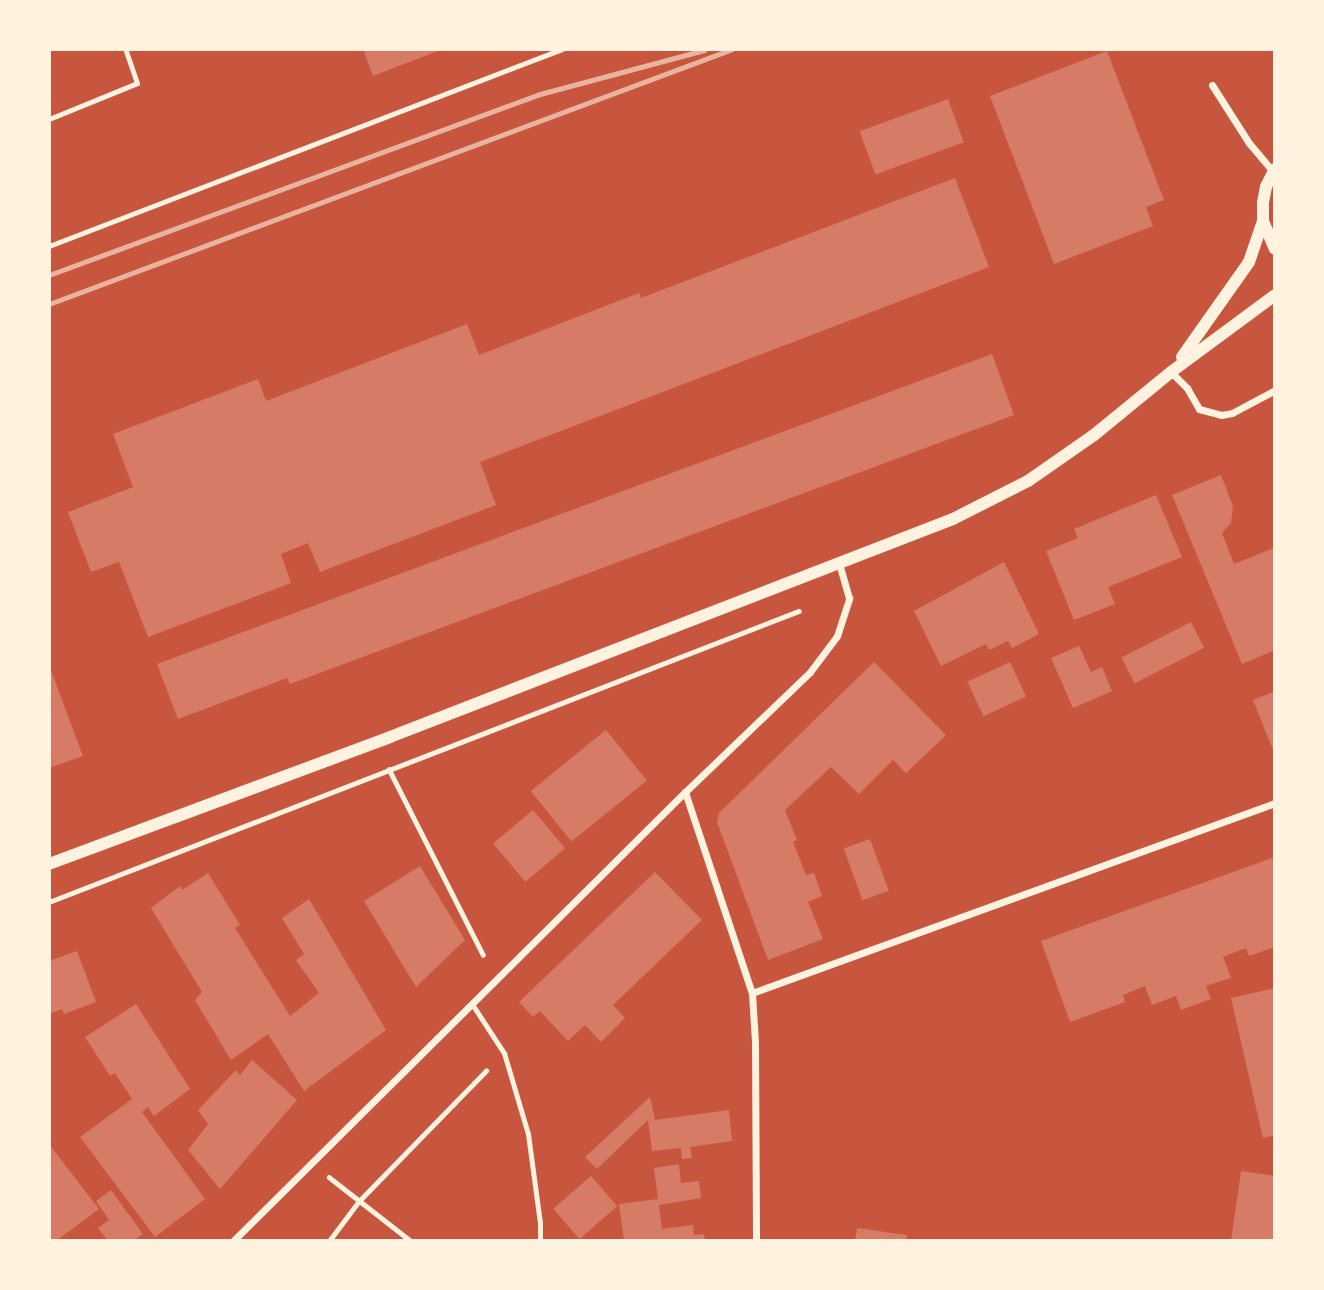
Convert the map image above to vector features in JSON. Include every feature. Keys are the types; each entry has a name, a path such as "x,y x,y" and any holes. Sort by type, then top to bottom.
{"street":[{"path":"1171,372 1228,296 1249,262 1263,220 1266,187 1274,170 1249,143 1212,85"},
{"path":"1263,220 1275,248"},
{"path":"49,864 390,737 953,519 1028,481 1094,435 1171,372 1275,295"},
{"path":"1171,372 1187,388 1199,409 1221,415 1232,413 1275,390"},
{"path":"233,1241 685,792 810,672 837,636 849,597 839,562"},
{"path":"685,792 752,993 755,1042 756,1241"},
{"path":"752,993 1275,803"}],"lane":[{"path":"49,118 137,83 125,49"},
{"path":"49,246 562,49"},
{"path":"472,1004 504,1053 527,1134 540,1223 540,1241"}],"path":[{"path":"49,902 799,611"},
{"path":"390,769 483,954"},
{"path":"329,1241 359,1201 504,1053"},
{"path":"312,1163 411,1241"}],"building":[{"path":"363,49 443,49 373,76"},
{"path":"1107,51 1164,200 1146,207 1153,226 1054,264 990,96"},
{"path":"948,99 964,142 875,174 860,131"},
{"path":"955,178 989,267 480,462 496,505 320,572 308,543 281,554 291,583 148,637 119,562 91,572 68,512 133,487 113,434 258,379 266,401 467,324 479,355 639,293 641,298"},
{"path":"992,354 1014,415 290,684 287,678 178,719 157,664"},
{"path":"1221,475 1233,506 1231,523 1222,533 1234,564 1274,548 1275,550 1275,650 1242,664 1172,495"},
{"path":"1156,495 1182,557 1108,587 1115,604 1074,620 1046,551 1078,538 1074,529"},
{"path":"1004,562 1039,634 1012,648 1008,641 989,650 986,644 941,666 914,611"},
{"path":"1191,622 1204,648 1135,683 1122,657"},
{"path":"1079,646 1091,672 1102,667 1112,691 1073,708 1051,658"},
{"path":"874,662 946,735 906,773 893,760 859,794 831,767 785,810 797,840 793,842 806,875 814,873 822,896 808,902 823,939 768,960 717,822 719,813"},
{"path":"1010,662 1026,696 983,716 967,682"},
{"path":"49,665 83,756 49,768"},
{"path":"1275,691 1275,755 1253,700"},
{"path":"606,730 647,781 572,842 531,791"},
{"path":"533,810 565,848 525,882 493,843"},
{"path":"870,839 889,891 862,900 844,849"},
{"path":"1275,857 1275,947 1249,956 1246,948 1223,957 1231,978 1206,986 1211,999 1181,1010 1176,996 1152,1005 1145,986 1123,995 1125,1002 1070,1022 1041,941"},
{"path":"420,866 465,940 416,987 364,901"},
{"path":"655,872 702,920 613,1005 625,1018 601,1042 585,1025 568,1041 540,1011 533,1017 519,1002"},
{"path":"208,873 240,925 235,928 290,1016 319,993 296,960 304,954 282,918 309,899 386,1030 304,1091 268,1034 231,1060 195,1000 202,992 151,908 180,886 182,890"},
{"path":"77,951 96,1002 64,1014 62,1009 49,1014 49,961"},
{"path":"1275,988 1275,1135 1263,1138 1231,998"},
{"path":"136,1004 190,1089 154,1116 148,1107 142,1112 205,1199 155,1237 80,1137 132,1099 115,1073 110,1076 85,1037"},
{"path":"252,1060 297,1100 220,1189 188,1150 208,1124 198,1110 236,1070 240,1075"},
{"path":"650,1097 655,1120 729,1110 732,1141 690,1147 692,1158 682,1159 681,1148 652,1151 648,1120 597,1169 585,1157"},
{"path":"49,1144 99,1209 56,1241 49,1241"},
{"path":"679,1164 681,1183 699,1181 701,1198 659,1205 662,1229 693,1225 694,1235 704,1234 705,1241 624,1241 619,1204 658,1199 654,1168"},
{"path":"1241,1171 1275,1176 1275,1241 1231,1241"},
{"path":"591,1176 617,1206 580,1239 553,1209"},
{"path":"111,1190 143,1234 133,1241 108,1241 98,1228 109,1220 96,1201"},
{"path":"857,1228 907,1235 906,1241 855,1241"}],"railway":[{"path":"49,304 732,49"},
{"path":"49,275 540,94 704,50"}]}
